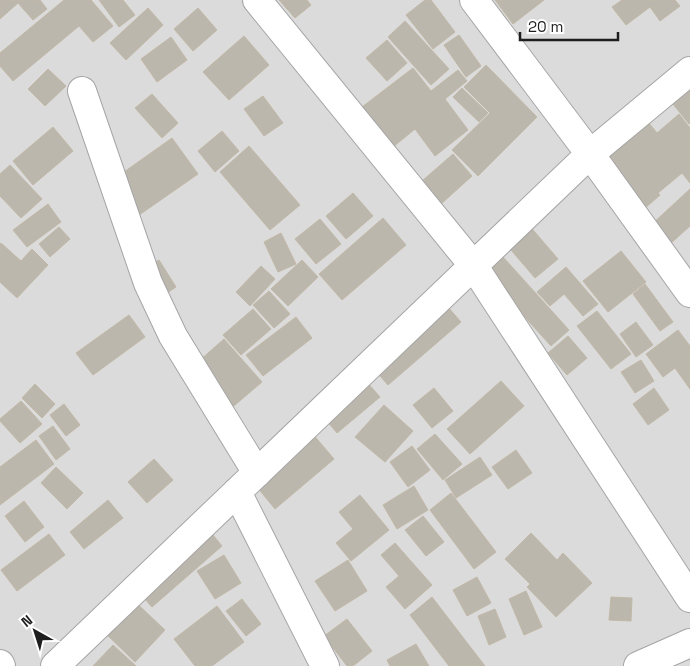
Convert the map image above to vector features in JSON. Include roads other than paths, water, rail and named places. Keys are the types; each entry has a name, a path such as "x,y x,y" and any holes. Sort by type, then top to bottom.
{"street":[{"path":"257,0 473,265 690,598"},
{"path":"474,0 590,154 690,292"},
{"path":"55,666 590,154 690,70"},
{"path":"82,91 148,283 173,336 257,473"},
{"path":"237,492 325,666"},
{"path":"638,666 690,643"}]}
